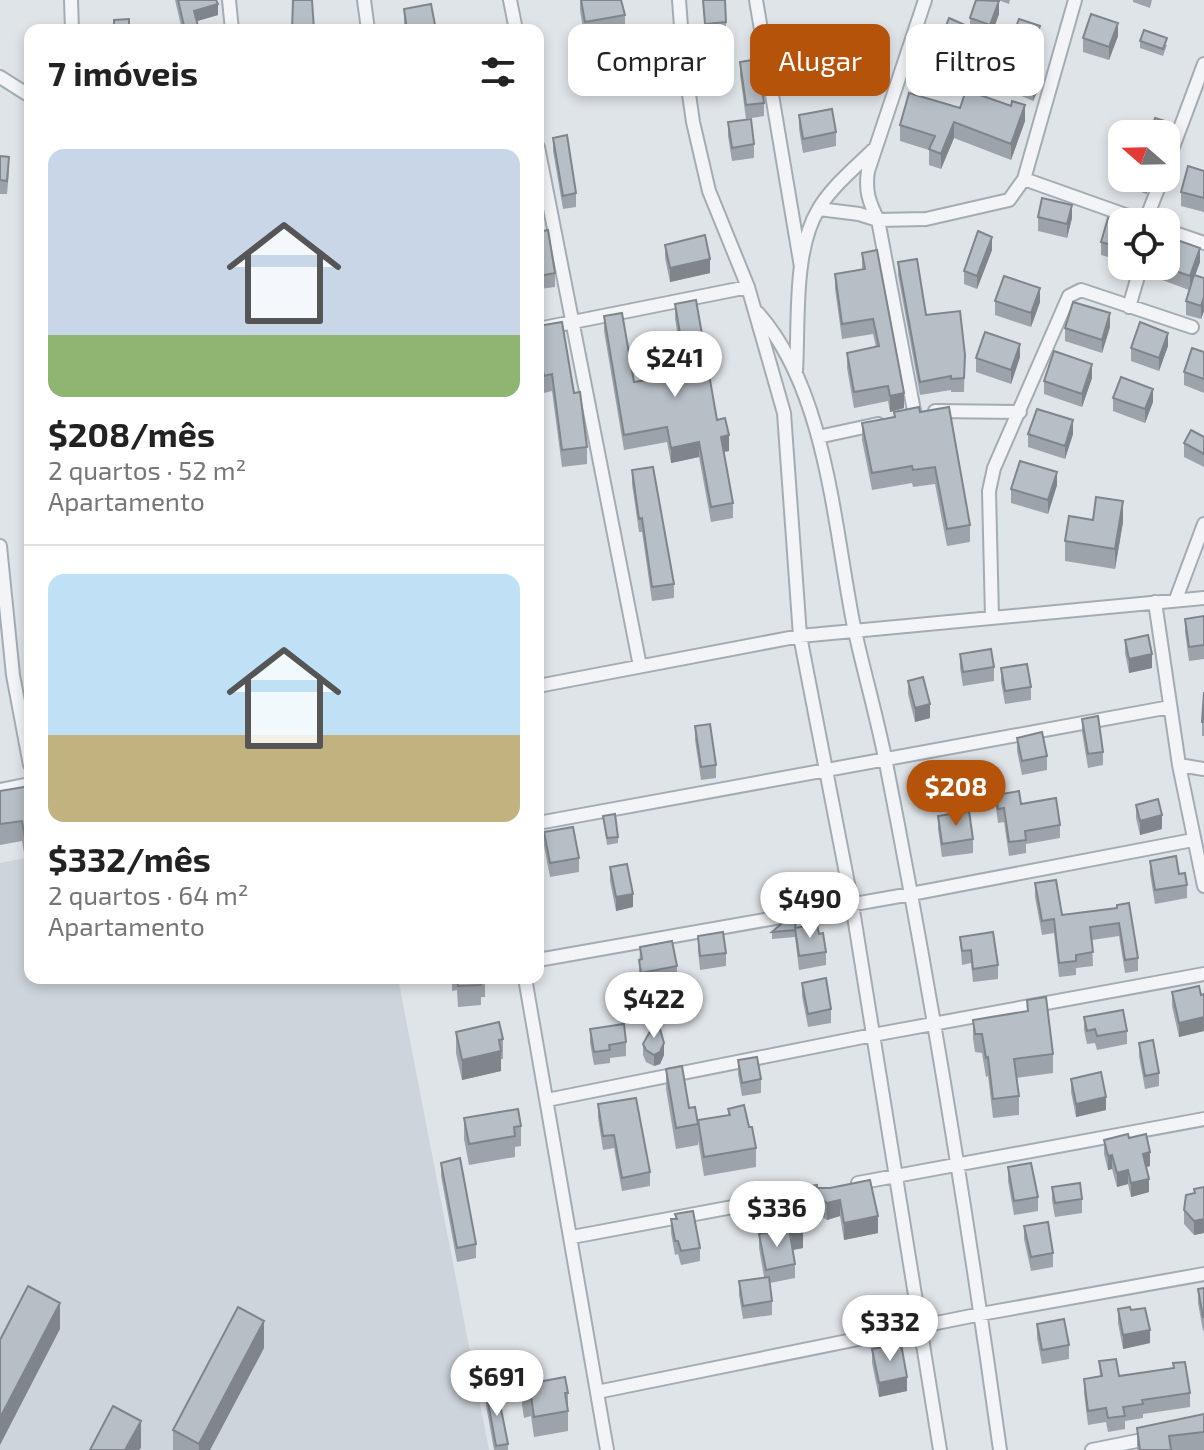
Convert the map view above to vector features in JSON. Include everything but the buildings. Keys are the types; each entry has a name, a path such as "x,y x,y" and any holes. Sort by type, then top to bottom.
{"street":[{"path":"71,0 72,24"},
{"path":"229,0 231,24"},
{"path":"364,0 367,24"},
{"path":"510,0 515,24"},
{"path":"679,0 693,122 709,191 748,287 784,413 800,636 852,904 940,1450"},
{"path":"756,0 801,267"},
{"path":"915,416 878,220 866,188 875,147 925,0"},
{"path":"819,209 859,214 878,220 926,219 1009,200 1024,179 1075,0"},
{"path":"1180,128 1204,64"},
{"path":"0,77 24,92"},
{"path":"796,376 801,267 809,230 819,209 875,147"},
{"path":"544,178 640,666"},
{"path":"1024,179 1108,209"},
{"path":"1180,235 1204,243"},
{"path":"1129,307 1137,280"},
{"path":"544,328 748,287"},
{"path":"992,617 989,491 994,468 1069,296 1081,290 1192,327"},
{"path":"755,310 774,332 796,376 818,437 855,629 885,759 935,1026 1000,1450"},
{"path":"901,419 934,411 1020,412"},
{"path":"818,437 887,422"},
{"path":"1176,599 1204,524"},
{"path":"0,546 13,675 24,733"},
{"path":"544,685 800,636 1204,598"},
{"path":"1155,602 1179,765 1204,886"},
{"path":"544,822 1170,707"},
{"path":"1179,765 1204,769"},
{"path":"0,790 24,785"},
{"path":"544,959 1193,840"},
{"path":"547,1100 873,1035 1204,974"},
{"path":"526,984 607,1450"},
{"path":"851,1184 1204,1119"},
{"path":"572,1237 804,1193"},
{"path":"597,1392 981,1314 1204,1274"},
{"path":"1092,1450 1162,1437"}],"shaded area":[{"path":"24,858 24,984 399,984 489,1450 0,1450 0,863"}]}
